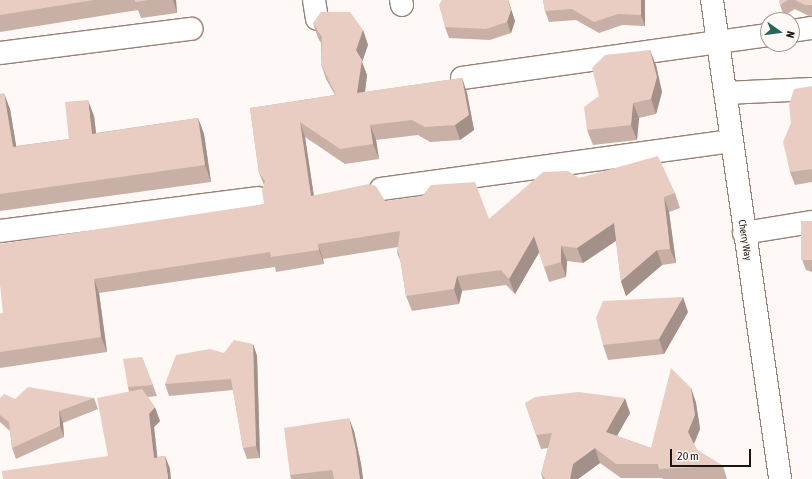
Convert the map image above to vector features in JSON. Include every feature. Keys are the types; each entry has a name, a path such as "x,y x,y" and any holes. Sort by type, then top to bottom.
{"street":[{"name":"Cherry Way","path":"712,0 730,141 764,360 780,479"},
{"path":"800,30 812,28"},
{"path":"0,53 190,29"},
{"path":"462,78 760,36"},
{"path":"724,93 812,89"},
{"path":"381,190 730,141"},
{"path":"0,231 258,198"},
{"path":"744,233 812,222"}],"building":[{"path":"0,0 94,0 0,15"},
{"path":"135,0 148,0 135,2"},
{"path":"442,0 508,0 511,10 507,22 486,29 445,27 439,5"},
{"path":"543,0 641,0 641,15 618,14 594,22 572,9 545,11"},
{"path":"779,0 788,0 780,5"},
{"path":"795,0 812,0 812,5 805,5"},
{"path":"321,12 350,12 363,30 356,50 362,60 357,93 462,78 469,115 455,125 425,127 412,120 370,125 373,144 340,149 300,122 311,196 369,184 376,186 385,201 422,196 431,185 475,182 489,219 543,172 568,171 579,178 658,156 675,193 664,197 670,249 657,250 621,281 614,223 577,248 561,246 561,262 544,267 534,236 509,279 501,270 457,276 454,289 406,296 399,253 397,252 400,231 318,244 319,250 271,257 270,252 94,279 101,337 0,352 0,314 3,313 0,285 0,244 264,204 262,191 265,181 259,173 250,108 336,95 321,64 322,37 313,23"},
{"path":"650,50 657,77 651,99 633,103 631,125 587,130 584,107 599,96 592,68 605,55"},
{"path":"812,86 812,169 790,172 783,142 791,123 789,105 794,89"},
{"path":"4,93 13,147 69,139 65,102 88,100 92,134 198,118 205,165 0,194 0,94"},
{"path":"801,221 812,221 812,260 801,260"},
{"path":"683,297 659,339 603,345 596,318 603,301"},
{"path":"234,340 253,344 256,446 243,448 231,379 165,384 176,355 210,349 224,353"},
{"path":"142,357 153,385 128,387 123,359"},
{"path":"671,368 691,388 695,415 688,432 697,450 723,466 659,469 658,464 616,464 595,448 573,464 570,479 546,479 541,474 552,433 536,435 525,403 535,397 578,392 625,398 606,432 651,448"},
{"path":"28,387 94,398 59,411 60,426 12,448 9,422 0,415 0,398 4,394 15,399"},
{"path":"142,389 155,407 149,414 154,458 165,456 168,479 3,479 2,471 108,456 97,398"},
{"path":"349,418 356,450 360,479 334,479 332,470 290,475 284,428"}]}
